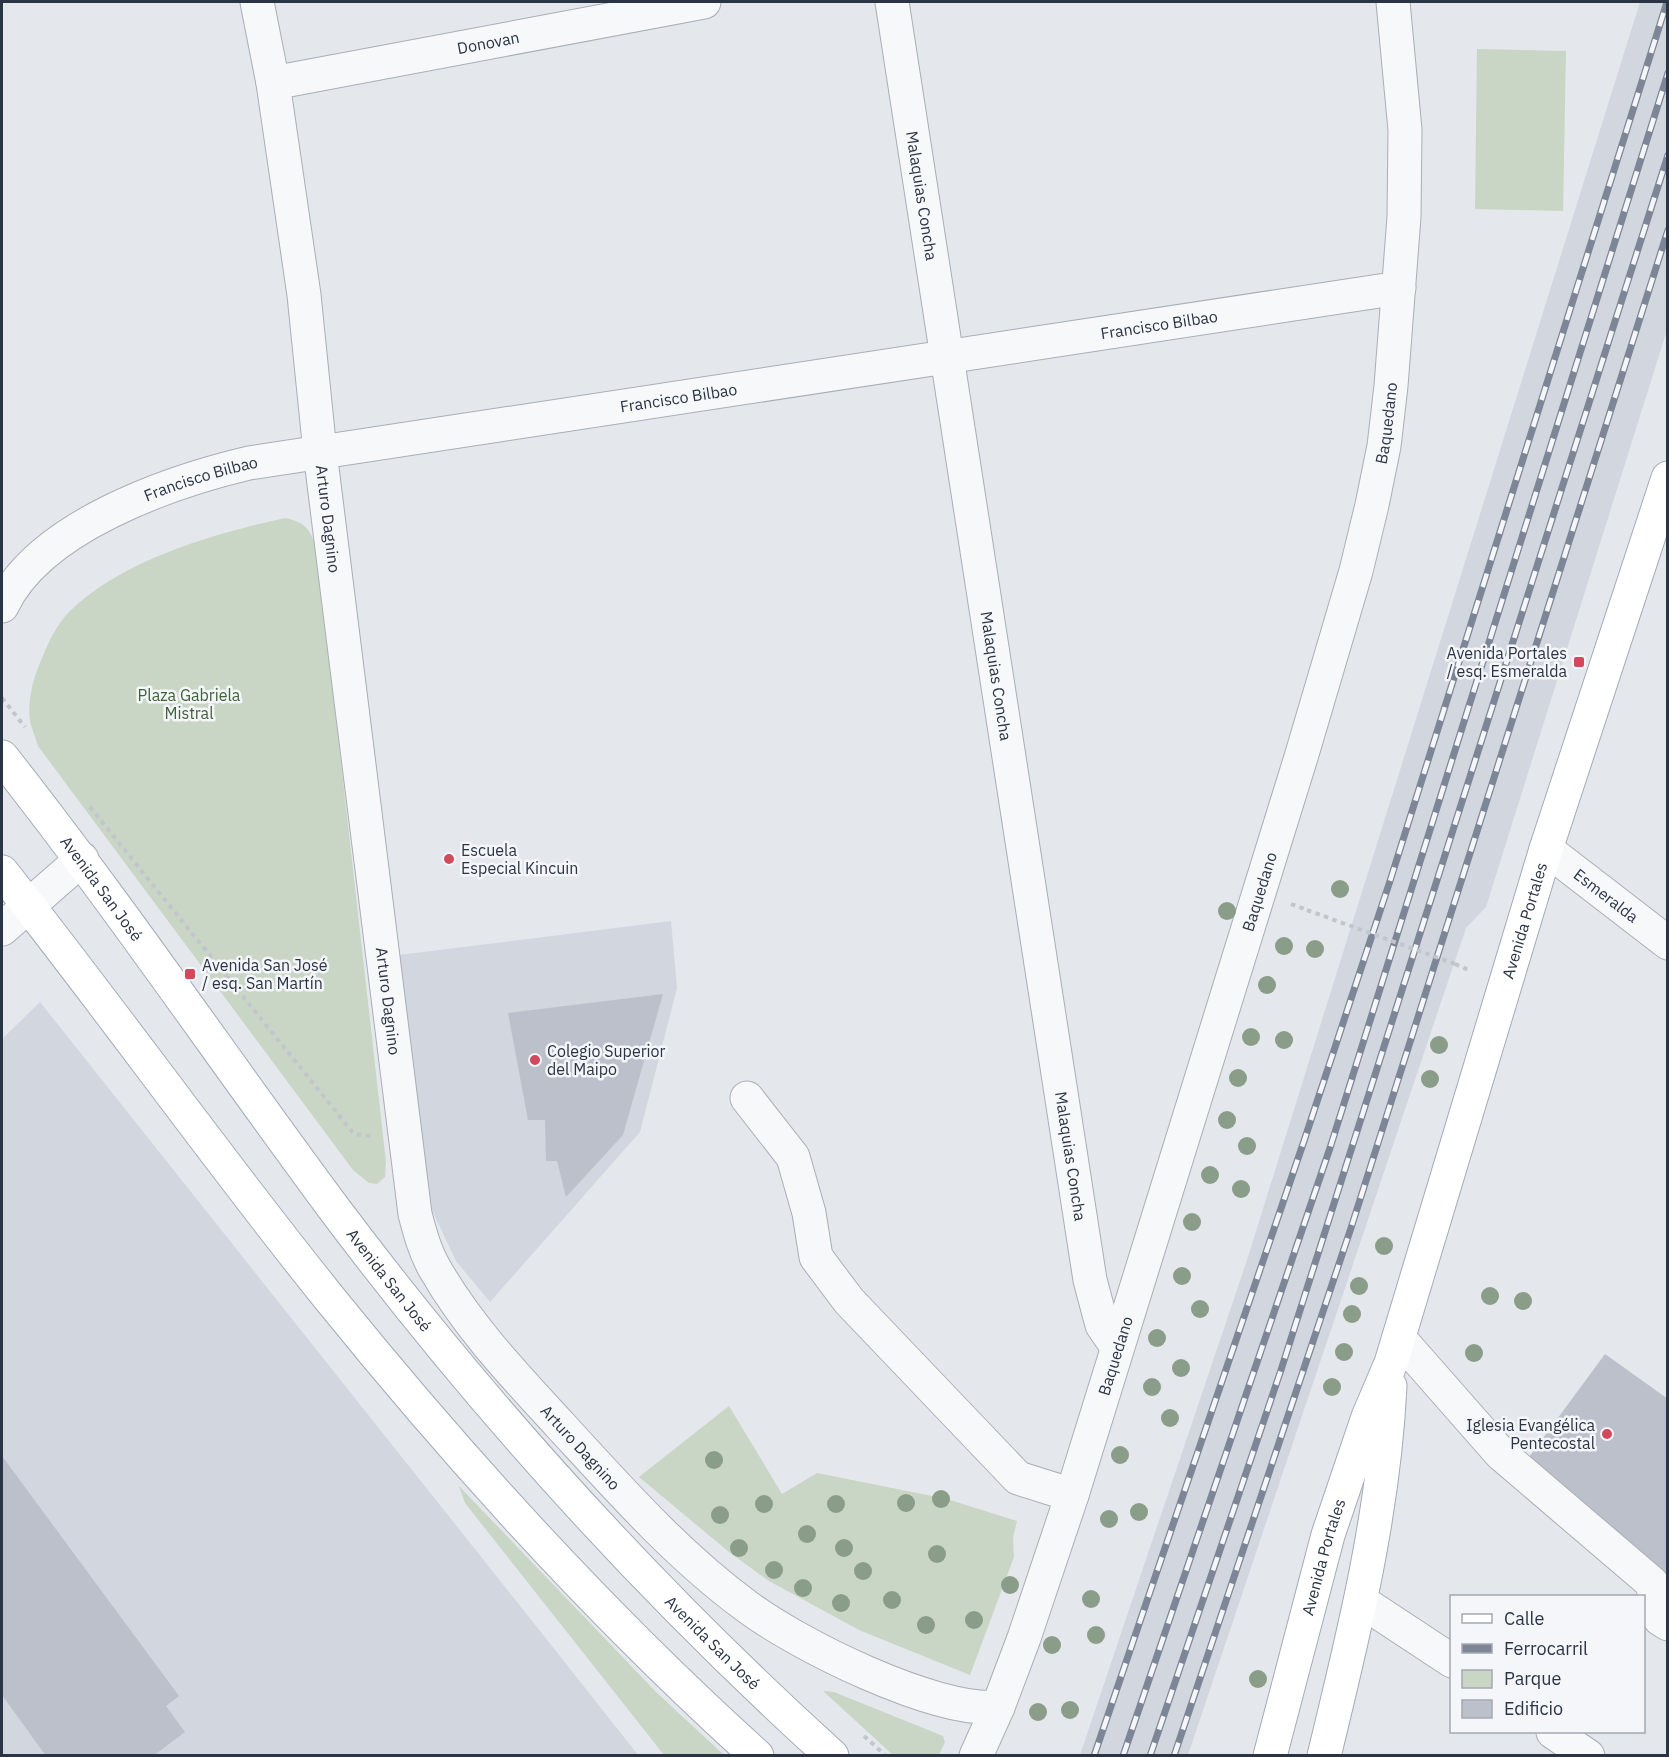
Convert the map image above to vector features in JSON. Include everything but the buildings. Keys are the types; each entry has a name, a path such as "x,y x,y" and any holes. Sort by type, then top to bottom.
{"main road":[{"name":"Avenida Portales","path":"1270,1755 1328,1535 1368,1417 1395,1351 1546,849 1668,478"},
{"name":"Avenida San José","path":"2,757 82,859 337,1211 481,1392 644,1575 704,1636 832,1755"},
{"path":"2,872 327,1296 478,1475 642,1646 757,1755"},
{"name":"Avenida Portales","path":"1324,1755 1361,1601 1381,1496 1395,1351"}],"street":[{"name":"Arturo Dagnino","path":"257,2 273,83 304,296 320,452 415,1214 423,1245 435,1269 477,1331 605,1475 677,1548 746,1607 849,1664 929,1697 968,1708 998,1707"},
{"name":"Donovan","path":"273,83 704,2"},
{"name":"Malaquias Concha","path":"892,2 1090,1280 1102,1326 1117,1347"},
{"name":"Baquedano","path":"976,1755 998,1707 1072,1495 1302,754 1356,571 1384,446 1400,288 1405,130 1393,2"},
{"name":"Francisco Bilbao","path":"2,606 22,575 41,557 70,536 134,501 210,472 320,452 1400,288"},
{"name":"Esmeralda","path":"1546,849 1668,943"},
{"path":"2,929 26,905 82,859"},
{"path":"747,1098 793,1157 808,1213 816,1257 849,1301 1018,1478 1072,1495"},
{"path":"1395,1351 1502,1454 1652,1582 1660,1618 1668,1624"},
{"path":"1361,1601 1450,1660"},
{"path":"1556,1733 1588,1755"}],"path":[{"path":"2,698 31,735"},
{"path":"82,798 354,1134 407,1142"},
{"path":"1307,910 1455,964"}],"shaded area":[{"path":"1640,2 1667,2 1667,330 1486,907 1466,928 1188,1755 1080,1755 1247,1260"},
{"name":"Colegio Superior del Maipo","path":"671,921 677,988 640,1132 490,1302 456,1261 432,1210 399,955"},
{"path":"40,1002 638,1755 2,1756 2,1039"}],"green space":[{"path":"1477,49 1566,51 1563,211 1475,209"},
{"name":"Plaza Gabriela Mistral","path":"285,518 306,527 312,537 318,559 386,1162 385,1177 377,1184 369,1183 353,1170 38,746 30,720 29,704 32,688 51,639 65,616 92,593 116,577 171,551 229,532"},
{"path":"729,1406 782,1494 817,1473 947,1499 1017,1521 1013,1537 1014,1557 970,1675 859,1630 769,1581 729,1552 639,1477"},
{"path":"459,1486 656,1692 724,1755 664,1755 465,1503"},
{"path":"823,1691 834,1692 943,1736 945,1742 939,1755 893,1755"}],"railway":[{"path":"1094,1756 1304,1141 1390,881 1667,2"},
{"path":"1123,1756 1330,1148 1668,73"},
{"path":"1150,1756 1281,1370 1668,155"},
{"path":"1174,1756 1351,1228 1668,230"}],"place":[{"name":"Avenida Portales / esq. Esmeralda","path":"1579,662"},
{"name":"Escuela Especial Kincuin","path":"449,859"},
{"name":"Avenida San José / esq. San Martín","path":"190,974"},
{"name":"Colegio Superior del Maipo","path":"535,1060"},
{"name":"Iglesia Evangélica Pentecostal","path":"1607,1434"}]}
